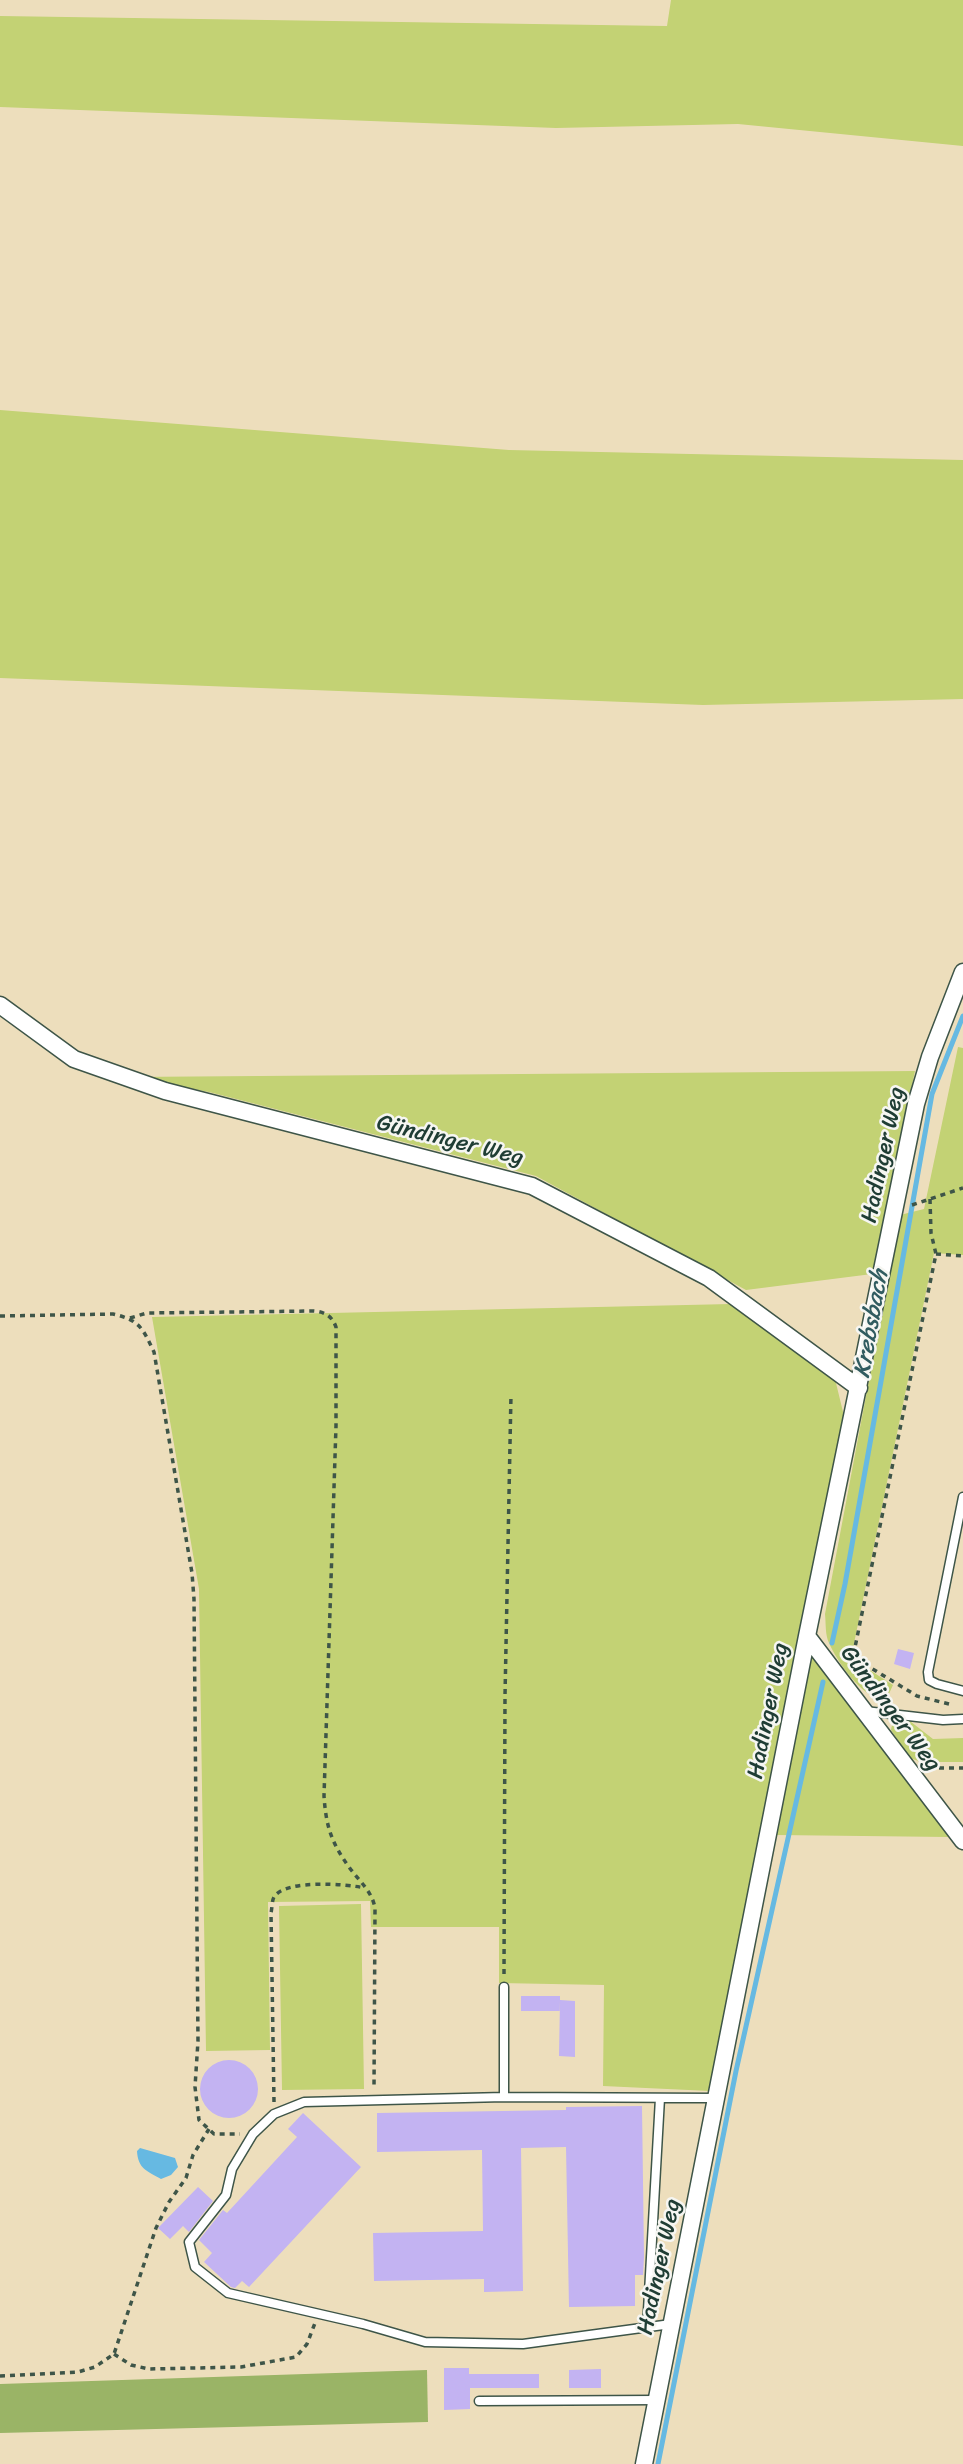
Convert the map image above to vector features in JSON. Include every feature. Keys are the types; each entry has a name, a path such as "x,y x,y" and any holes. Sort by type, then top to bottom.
{"street":[{"name":"Hadinger Weg","path":"644,2464 807,1636 916,1104 930,1057 963,972"},
{"name":"Gündinger Weg","path":"0,1005 74,1059 165,1091 532,1186 709,1278 859,1388"},
{"name":"Gündinger Weg","path":"807,1636 963,1841"}],"lane":[{"path":"963,1497 928,1672 929,1680 963,1690"},
{"path":"864,1711 943,1720 962,1719"},
{"path":"504,1987 504,2097"},
{"path":"671,2324 523,2344 425,2342 228,2293 195,2267 189,2242 226,2195 232,2169 253,2134 274,2114 304,2102 504,2097 718,2098"},
{"path":"647,2328 660,2098"},
{"path":"479,2401 656,2400"}],"path":[{"path":"962,1719 954,1705 917,1696 853,1657 936,1254 927,1200 963,1188"},
{"path":"936,1254 963,1256"},
{"path":"130,1318 147,1313 322,1311 333,1319 338,1343 325,1808 332,1840 350,1869 373,1897 375,1908 374,2101"},
{"path":"0,1316 113,1314 130,1318 140,1325 154,1352 192,1573 194,1599 198,2041 195,2087 200,2120 214,2134 253,2134"},
{"path":"504,1987 505,1709 511,1394"},
{"path":"906,1769 963,1768"},
{"path":"274,2114 271,1913 274,1897 281,1891 297,1886 327,1883 367,1889"},
{"path":"0,2376 78,2372 95,2367 114,2354 156,2228 169,2202 186,2178 193,2155 209,2129"},
{"path":"114,2354 131,2365 149,2369 241,2367 296,2357 307,2344 318,2314"}],"green space":[{"path":"671,0 963,0 963,146 738,124 556,128 0,107 0,16 667,26"},
{"path":"0,410 509,450 963,460 963,699 703,705 0,678"},
{"path":"958,1047 963,1048 963,1255 934,1253 851,1658 893,1685 887,1698 878,1698 861,1688 838,1660 826,1633 825,1614 900,1215 924,1209"},
{"path":"915,1071 872,1274 746,1290 536,1176 209,1092 128,1077"},
{"path":"731,1304 835,1379 844,1416 710,2091 603,2086 604,1985 499,1983 499,1927 371,1927 370,1901 268,1902 270,2050 206,2051 199,1589 152,1317"},
{"path":"811,1655 949,1837 776,1835"},
{"path":"906,1718 933,1739 963,1738 963,1762 921,1762 910,1758 891,1730 894,1723"},
{"path":"361,1904 364,2089 282,2090 279,1906"},
{"path":"427,2370 428,2422 0,2433 0,2384"}],"water":[{"path":"140,2148 175,2158 178,2167 171,2175 161,2179 141,2166 137,2151"}],"building":[{"path":"898,1649 914,1653 910,1669 894,1664"},
{"path":"521,1996 560,1996 560,2011 521,2011"},
{"path":"560,2000 575,2001 575,2057 559,2056"},
{"path":"223,2060 235,2060 245,2064 254,2073 258,2095 250,2110 235,2118 223,2118 213,2114 204,2105 200,2095 200,2083 204,2073 213,2064"},
{"path":"642,2106 644,2257 643,2275 635,2275 635,2306 569,2307 566,2147 521,2148 523,2291 484,2292 484,2279 374,2281 373,2233 483,2231 482,2150 377,2152 377,2113"},
{"path":"303,2113 361,2167 249,2287 242,2281 235,2288 231,2287 204,2262 212,2253 199,2240 223,2210 227,2213 297,2137 288,2129"},
{"path":"198,2187 213,2201 189,2232 183,2226 170,2239 158,2228"},
{"path":"444,2368 469,2368 469,2374 539,2374 539,2388 470,2388 470,2409 444,2410"},
{"path":"601,2369 601,2388 569,2388 569,2370"}],"waterway":[{"name":"Krebsbach","path":"832,1643 845,1584 932,1094 963,1016"},
{"path":"658,2464 736,2071 823,1682"}]}
